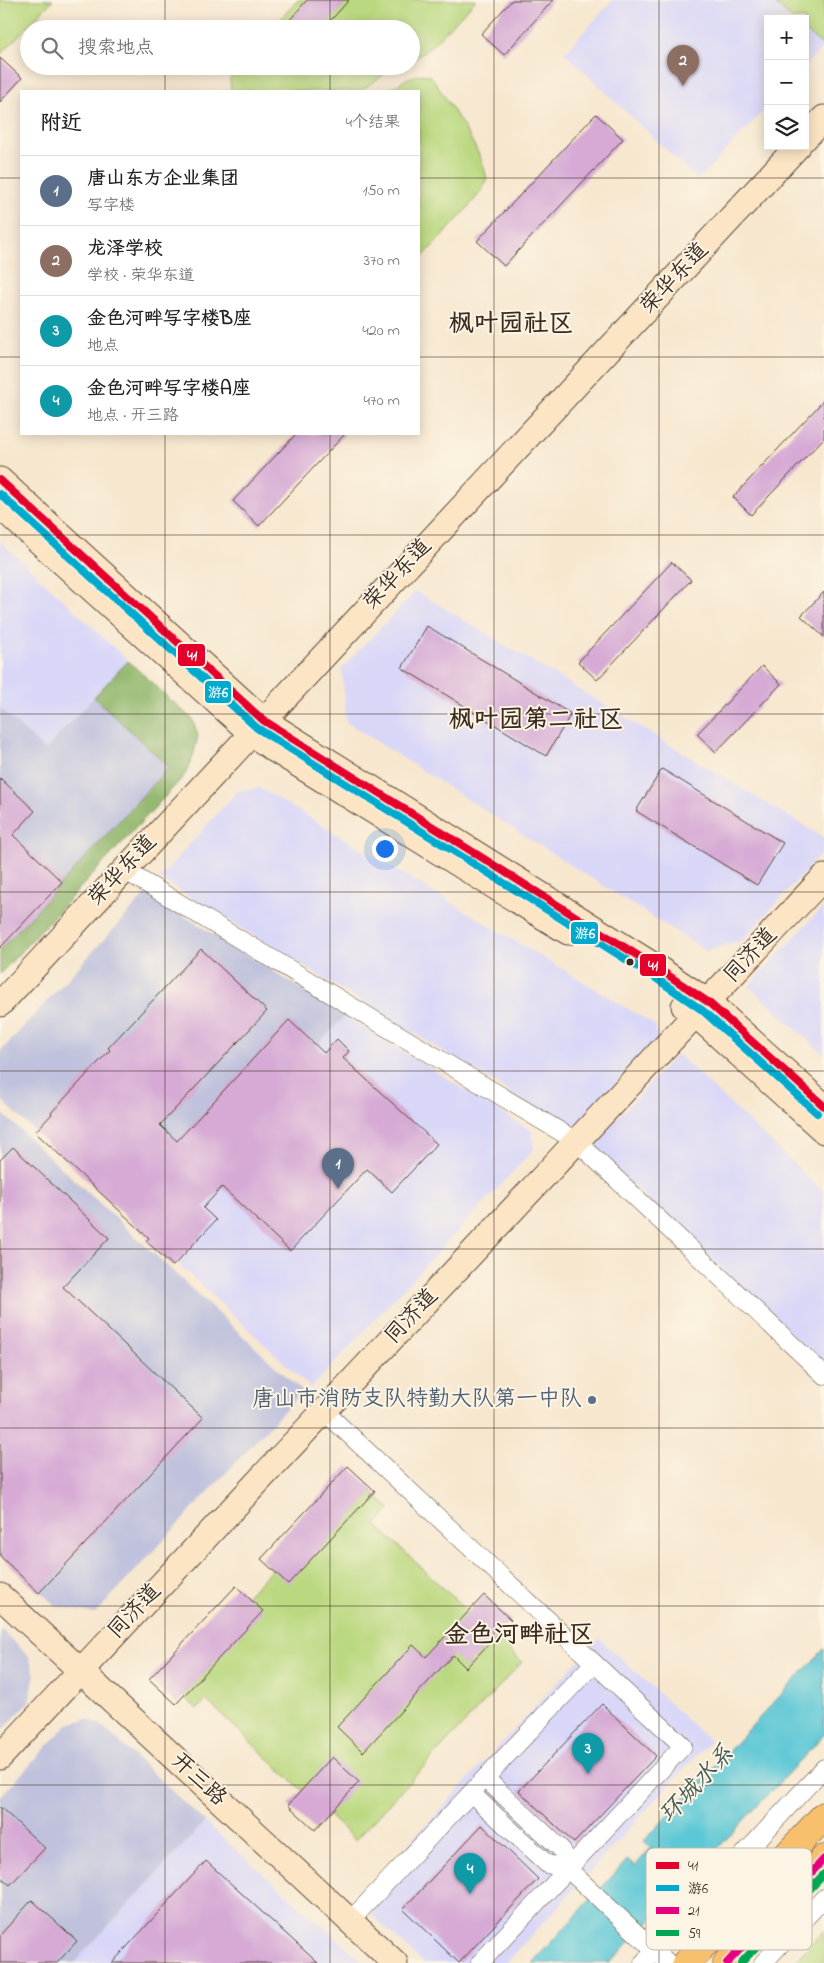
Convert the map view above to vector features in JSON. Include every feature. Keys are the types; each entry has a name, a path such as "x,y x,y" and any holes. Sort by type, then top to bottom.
{"main road":[{"path":"794,1848 824,1816"},
{"path":"812,1872 824,1859"},
{"path":"686,1963 698,1950"},
{"path":"726,1963 738,1950"}],"street":[{"path":"809,134 824,118"},
{"name":"荣华东道","path":"0,1004 794,150"},
{"path":"0,480 257,727 284,756 646,980 702,1008 824,1106"},
{"path":"0,506 257,727"},
{"path":"124,870 576,1141 824,1375"},
{"name":"同济道","path":"0,1757 824,877"},
{"path":"702,1008 824,1131"},
{"path":"324,1411 683,1746 574,1875 480,1963"},
{"name":"开三路","path":"0,1596 395,1963"},
{"path":"350,1921 593,1664"},
{"path":"750,1848 824,1768"},
{"path":"485,1778 562,1850 574,1875"},
{"path":"471,1793 547,1864 574,1875 641,1937 646,1950"},
{"path":"812,1911 824,1898"},
{"path":"762,1963 774,1950"},
{"path":"649,1957 668,1963"}],"shaded area":[{"path":"613,0 824,0 824,46 809,62 809,15 764,15 764,110 698,180 564,53"},
{"path":"0,541 128,661 45,750 0,708"},
{"path":"416,591 824,838 824,851 743,940 706,951 346,722 342,668"},
{"path":"94,697 169,767 0,950 0,708 45,750"},
{"path":"260,788 655,1025 658,1041 572,1130 159,878 238,791"},
{"path":"147,893 345,1016 141,1229 0,1099 0,1052"},
{"path":"824,906 824,1055 749,986"},
{"path":"345,1016 532,1131 534,1149 311,1388 141,1229"},
{"path":"677,1054 824,1192 824,1365 591,1146"},
{"path":"0,1111 302,1391 95,1614 56,1606 0,1554"},
{"path":"0,1629 28,1655 35,1674 29,1702 0,1733"},
{"path":"599,1638 710,1741 506,1963 423,1963 356,1900"},
{"path":"87,1719 100,1724 205,1822 74,1963 0,1963 0,1797 68,1724"},
{"path":"205,1822 364,1963 74,1963"}],"green space":[{"path":"0,0 53,0 34,20 20,20 20,34 0,55"},
{"path":"298,0 476,0 428,49 420,55 420,20 279,20"},
{"path":"772,0 824,0 824,46 809,34 809,15 788,15"},
{"path":"232,75 382,75 361,90 231,90 230,79"},
{"path":"420,75 430,76 434,80 466,131 481,160 486,182 467,209 420,260 420,90 390,90 408,78"},
{"path":"128,661 193,720 198,736 193,757 185,775 0,974 0,950 169,767 94,697"},
{"path":"357,1479 390,1509 376,1525 522,1662 355,1840 206,1700 197,1709 167,1681"},
{"path":"824,1930 824,1963 793,1963 805,1950 812,1950 812,1943"}],"water":[{"name":"环城水系","path":"824,1649 824,1735 718,1848 651,1848 644,1841"},
{"path":"646,1854 646,1925 610,1963 532,1963 628,1859 635,1866"}],"building":[{"path":"307,0 349,0 331,20 290,20"},
{"path":"512,0 553,0 504,55 481,34"},
{"path":"0,58 22,78 0,102"},
{"path":"596,114 623,139 504,266 477,241"},
{"path":"824,400 824,438 751,515 733,497"},
{"path":"295,435 344,435 259,526 233,501"},
{"path":"672,562 691,580 597,680 578,662"},
{"path":"824,592 824,637 801,616"},
{"path":"427,626 571,714 546,756 402,668"},
{"path":"762,666 781,684 716,752 697,734"},
{"path":"662,769 783,843 757,885 636,811"},
{"path":"0,778 35,811 13,835 62,882 0,948"},
{"path":"201,949 267,1011 160,1125 177,1141 289,1020 324,1053 337,1039 349,1051 343,1058 437,1144 392,1192 367,1169 290,1251 222,1187 203,1208 216,1220 173,1266 146,1241 149,1238 35,1132 110,1050 108,1048"},
{"path":"13,1147 109,1238 63,1287 203,1418 39,1593 0,1556 0,1160"},
{"path":"348,1466 375,1491 288,1584 261,1559"},
{"path":"236,1586 263,1611 176,1704 149,1679"},
{"path":"484,1595 511,1620 466,1668 453,1655 363,1752 337,1727 413,1645 426,1657"},
{"path":"602,1704 656,1756 574,1843 519,1791"},
{"path":"332,1757 359,1782 315,1830 288,1805"},
{"path":"0,1807 45,1848 10,1885 0,1876"},
{"path":"482,1825 538,1879 459,1963 403,1909"},
{"path":"206,1861 318,1963 112,1963"},
{"path":"32,1900 77,1941 57,1963 0,1963 0,1935"}],"transit line":[{"name":"41","path":"0,480 263,720 656,967 708,1002 824,1106"},
{"name":"游6","path":"0,494 257,728 651,975 702,1010 817,1113"},
{"name":"21","path":"812,1872 824,1859"},
{"name":"59","path":"812,1887 824,1874"},
{"name":"21","path":"727,1963 739,1950"},
{"name":"59","path":"741,1963 753,1950"}],"place":[{"name":"龙泽学校","path":"683,86"},
{"name":"唐山东方企业集团","path":"338,1189"},
{"name":"唐山市消防支队特勤大队第一中队","path":"592,1400"},
{"name":"金色河畔写字楼B座","path":"588,1774"},
{"name":"金色河畔写字楼A座","path":"470,1894"}],"district":[{"name":"枫叶园社区","path":"511,325"},
{"name":"枫叶园第二社区","path":"536,721"},
{"name":"金色河畔社区","path":"519,1636"}]}
